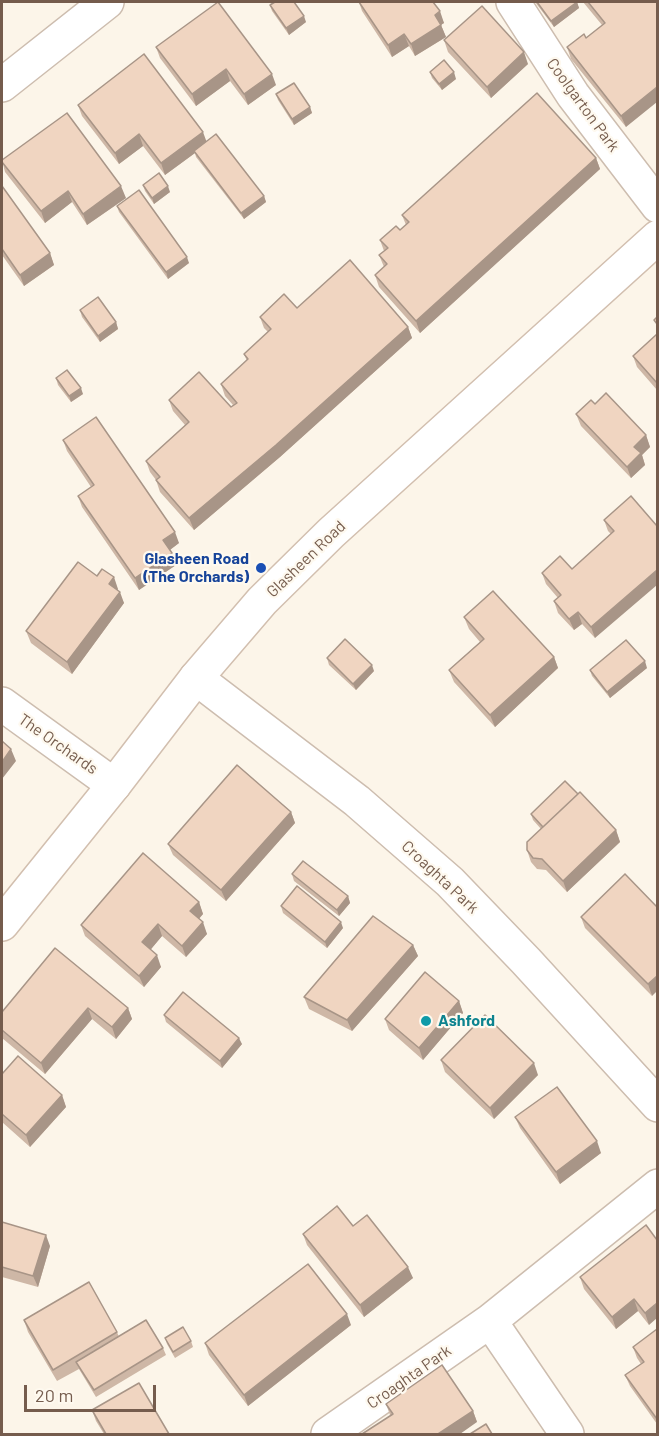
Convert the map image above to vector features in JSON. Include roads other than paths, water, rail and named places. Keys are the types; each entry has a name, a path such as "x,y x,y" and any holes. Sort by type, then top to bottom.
{"street":[{"path":"2,85 107,2"},
{"name":"Coolgarton Park","path":"513,2 573,95 657,206"},
{"name":"Glasheen Road","path":"2,924 114,785 196,678 266,596 657,237"},
{"name":"Croaghta Park","path":"196,678 357,801 450,882 526,961 657,1105"},
{"name":"The Orchards","path":"2,704 114,785"},
{"name":"Croaghta Park","path":"328,1434 490,1321 657,1186"},
{"path":"490,1321 567,1434"}],"place":[{"name":"Glasheen Road (The Orchards)","path":"261,568"},
{"name":"Ashford","path":"426,1021"}]}
